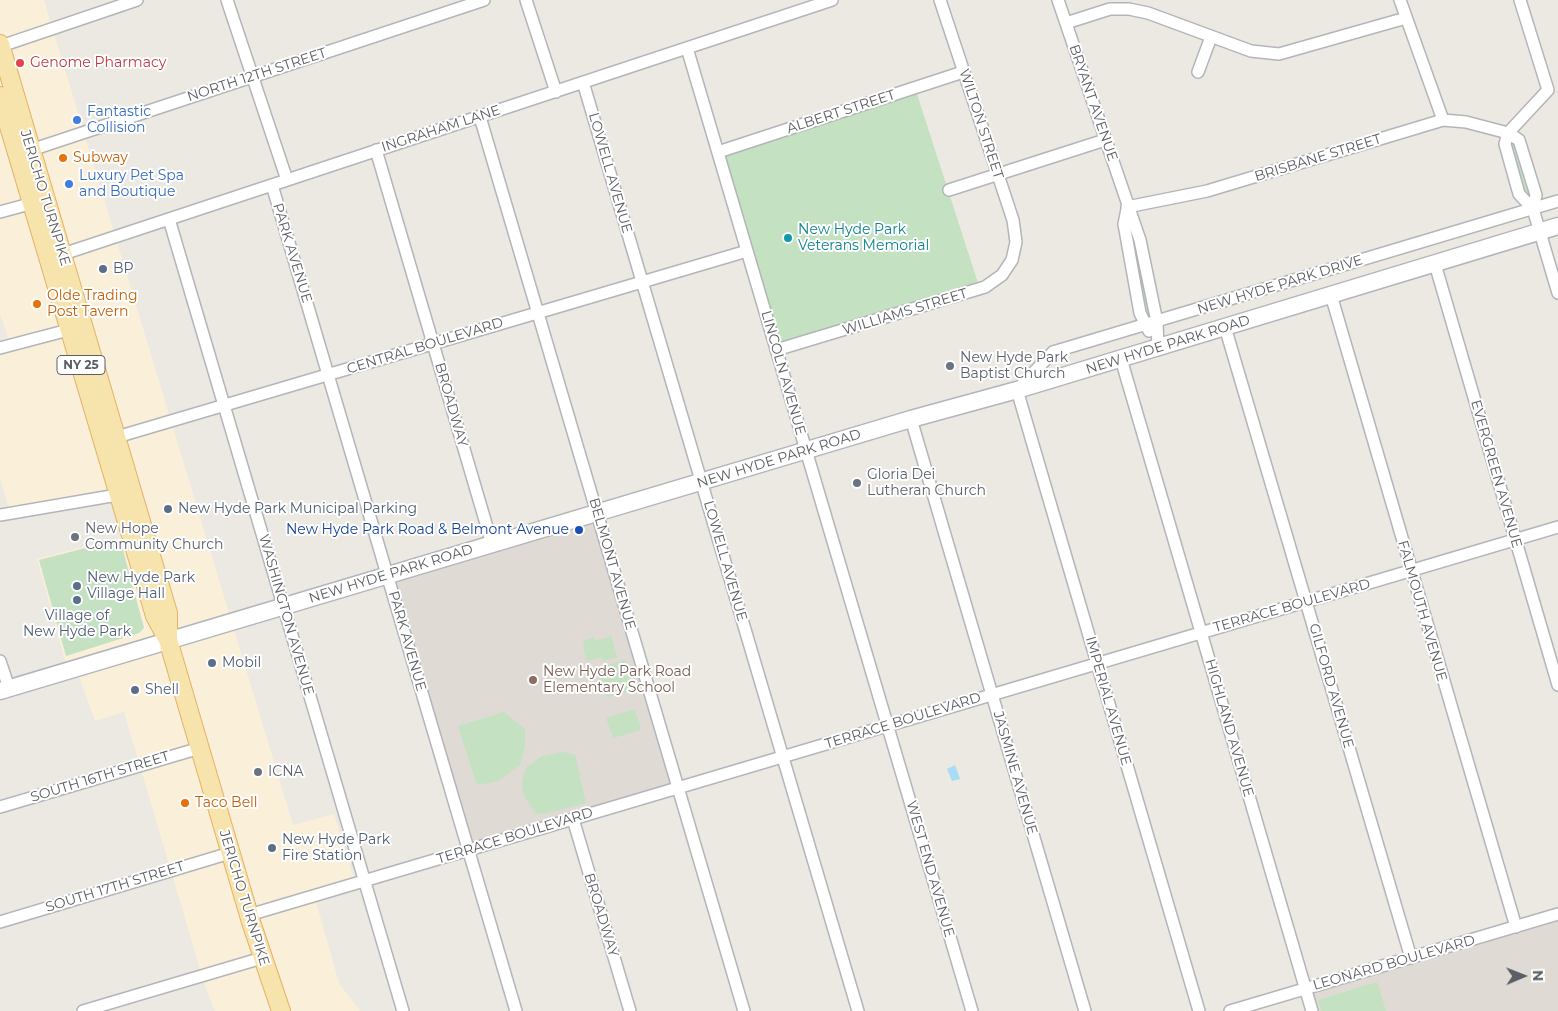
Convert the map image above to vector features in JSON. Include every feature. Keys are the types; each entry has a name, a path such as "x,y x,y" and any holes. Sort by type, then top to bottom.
{"main road":[{"name":"JERICHO TURNPIKE","path":"0,45 8,122 39,201 126,493 168,613 168,640 230,853 262,958 281,1011"},
{"name":"JERICHO TURNPIKE","path":"4,93 31,150 39,201"},
{"path":"8,122 16,127 24,149 31,150"},
{"name":"NEW HYDE PARK ROAD","path":"4,689 1158,348 1558,226"}],"street":[{"path":"0,45 136,0"},
{"path":"227,0 287,180"},
{"name":"NORTH 12TH STREET","path":"31,150 484,0"},
{"path":"526,0 556,92"},
{"name":"WILTON STREET","path":"940,0 1013,220 1016,234 1015,249"},
{"name":"BRYANT AVENUE","path":"1058,0 1127,207 1140,240 1157,322 1158,348"},
{"path":"1400,0 1443,120"},
{"path":"1520,0 1553,88 1508,133 1506,144 1519,194 1534,208 1558,293"},
{"name":"INGRAHAM LANE","path":"56,257 827,1"},
{"path":"1066,23 1110,9 1129,9 1148,13 1251,51 1279,54 1406,18"},
{"path":"1198,72 1211,37"},
{"name":"LINCOLN AVENUE","path":"687,48 887,726"},
{"name":"ALBERT STREET","path":"718,152 963,72"},
{"name":"LOWELL AVENUE","path":"583,82 858,1011"},
{"name":"BELMONT AVENUE","path":"480,117 744,1011"},
{"name":"BRISBANE STREET","path":"1127,207 1207,191 1443,120 1466,122 1508,133"},
{"path":"949,190 1105,140"},
{"name":"BROADWAY","path":"376,150 492,544"},
{"name":"PARK AVENUE","path":"272,185 516,1011"},
{"path":"0,212 39,201"},
{"name":"NEW HYDE PARK DRIVE","path":"1017,390 1053,352 1558,201"},
{"name":"BRYANT AVENUE","path":"1127,207 1124,224 1140,313 1158,348"},
{"name":"WASHINGTON AVENUE","path":"169,219 403,1011"},
{"name":"WILLIAMS STREET","path":"776,350 985,287 1002,275 1012,260 1015,249"},
{"name":"CENTRAL BOULEVARD","path":"110,439 747,251"},
{"name":"EVERGREEN AVENUE","path":"1435,264 1558,685"},
{"name":"FALMOUTH AVENUE","path":"1331,295 1410,571 1516,927"},
{"name":"GILFORD AVENUE","path":"1225,327 1411,958"},
{"path":"0,348 77,328"},
{"name":"HIGHLAND AVENUE","path":"1121,359 1312,1011"},
{"name":"IMPERIAL AVENUE","path":"1017,390 1199,1011"},
{"name":"JASMINE AVENUE","path":"911,420 1086,1011"},
{"path":"0,515 126,493"},
{"name":"TERRACE BOULEVARD","path":"249,915 1558,527"},
{"path":"0,661 4,689"},
{"name":"WEST END AVENUE","path":"887,726 972,1011"},
{"name":"SOUTH 16TH STREET","path":"0,807 200,748"},
{"name":"BROADWAY","path":"573,819 630,1011"},
{"name":"SOUTH 17TH STREET","path":"0,922 230,853"},
{"name":"LEONARD BOULEVARD","path":"1230,1011 1558,914"},
{"path":"83,1011 262,958"}],"shaded area":[{"path":"0,0 44,0 293,825 334,814 357,889 316,902 339,983 360,1011 215,1011 205,986 124,712 95,721 75,665 67,667 37,559 129,535 117,492 9,508 0,479 0,343 9,341 0,314"},
{"name":"New Hyde Park Road Elementary School","path":"597,513 676,786 470,847 390,574"},
{"path":"1558,920 1558,1011 1316,1011 1310,992"}],"green space":[{"path":"916,91 978,283 779,344 722,155"},
{"path":"1509,135 1518,140 1534,195 1532,206 1521,194"},
{"path":"1128,213 1153,307 1150,322 1141,311"},
{"path":"120,539 144,628 139,633 66,656 39,560"},
{"path":"611,636 617,657 603,661 601,657 587,661 583,647 585,640 594,637 595,641"},
{"path":"625,660 633,690 606,697 598,668"},
{"path":"635,709 641,730 613,738 606,718"},
{"path":"504,712 525,729 525,746 520,765 498,781 477,785 458,726"},
{"path":"564,752 575,755 586,803 544,814 535,813 523,793 522,782 526,768 542,756"},
{"path":"1377,982 1386,1011 1321,1011 1318,1000"}],"water":[{"path":"955,765 960,779 952,781 947,769"}],"place":[{"name":"Genome Pharmacy","path":"20,63"},
{"name":"Fantastic Collision","path":"77,120"},
{"name":"Subway","path":"63,158"},
{"name":"Luxury Pet Spa and Boutique","path":"69,184"},
{"name":"New Hyde Park Veterans Memorial","path":"788,238"},
{"name":"BP","path":"103,269"},
{"name":"Olde Trading Post Tavern","path":"37,304"},
{"name":"New Hyde Park Baptist Church","path":"950,366"},
{"name":"Gloria Dei Lutheran Church","path":"857,483"},
{"name":"New Hyde Park Municipal Parking","path":"168,509"},
{"name":"New Hyde Park Road & Belmont Avenue","path":"579,530"},
{"name":"New Hope Community Church","path":"75,537"},
{"name":"New Hyde Park Village Hall","path":"77,586"},
{"name":"Village of New Hyde Park","path":"77,600"},
{"name":"Mobil","path":"212,663"},
{"name":"New Hyde Park Road Elementary School","path":"533,680"},
{"name":"Shell","path":"135,690"},
{"name":"ICNA","path":"258,772"},
{"name":"Taco Bell","path":"185,803"},
{"name":"New Hyde Park Fire Station","path":"272,848"}]}
